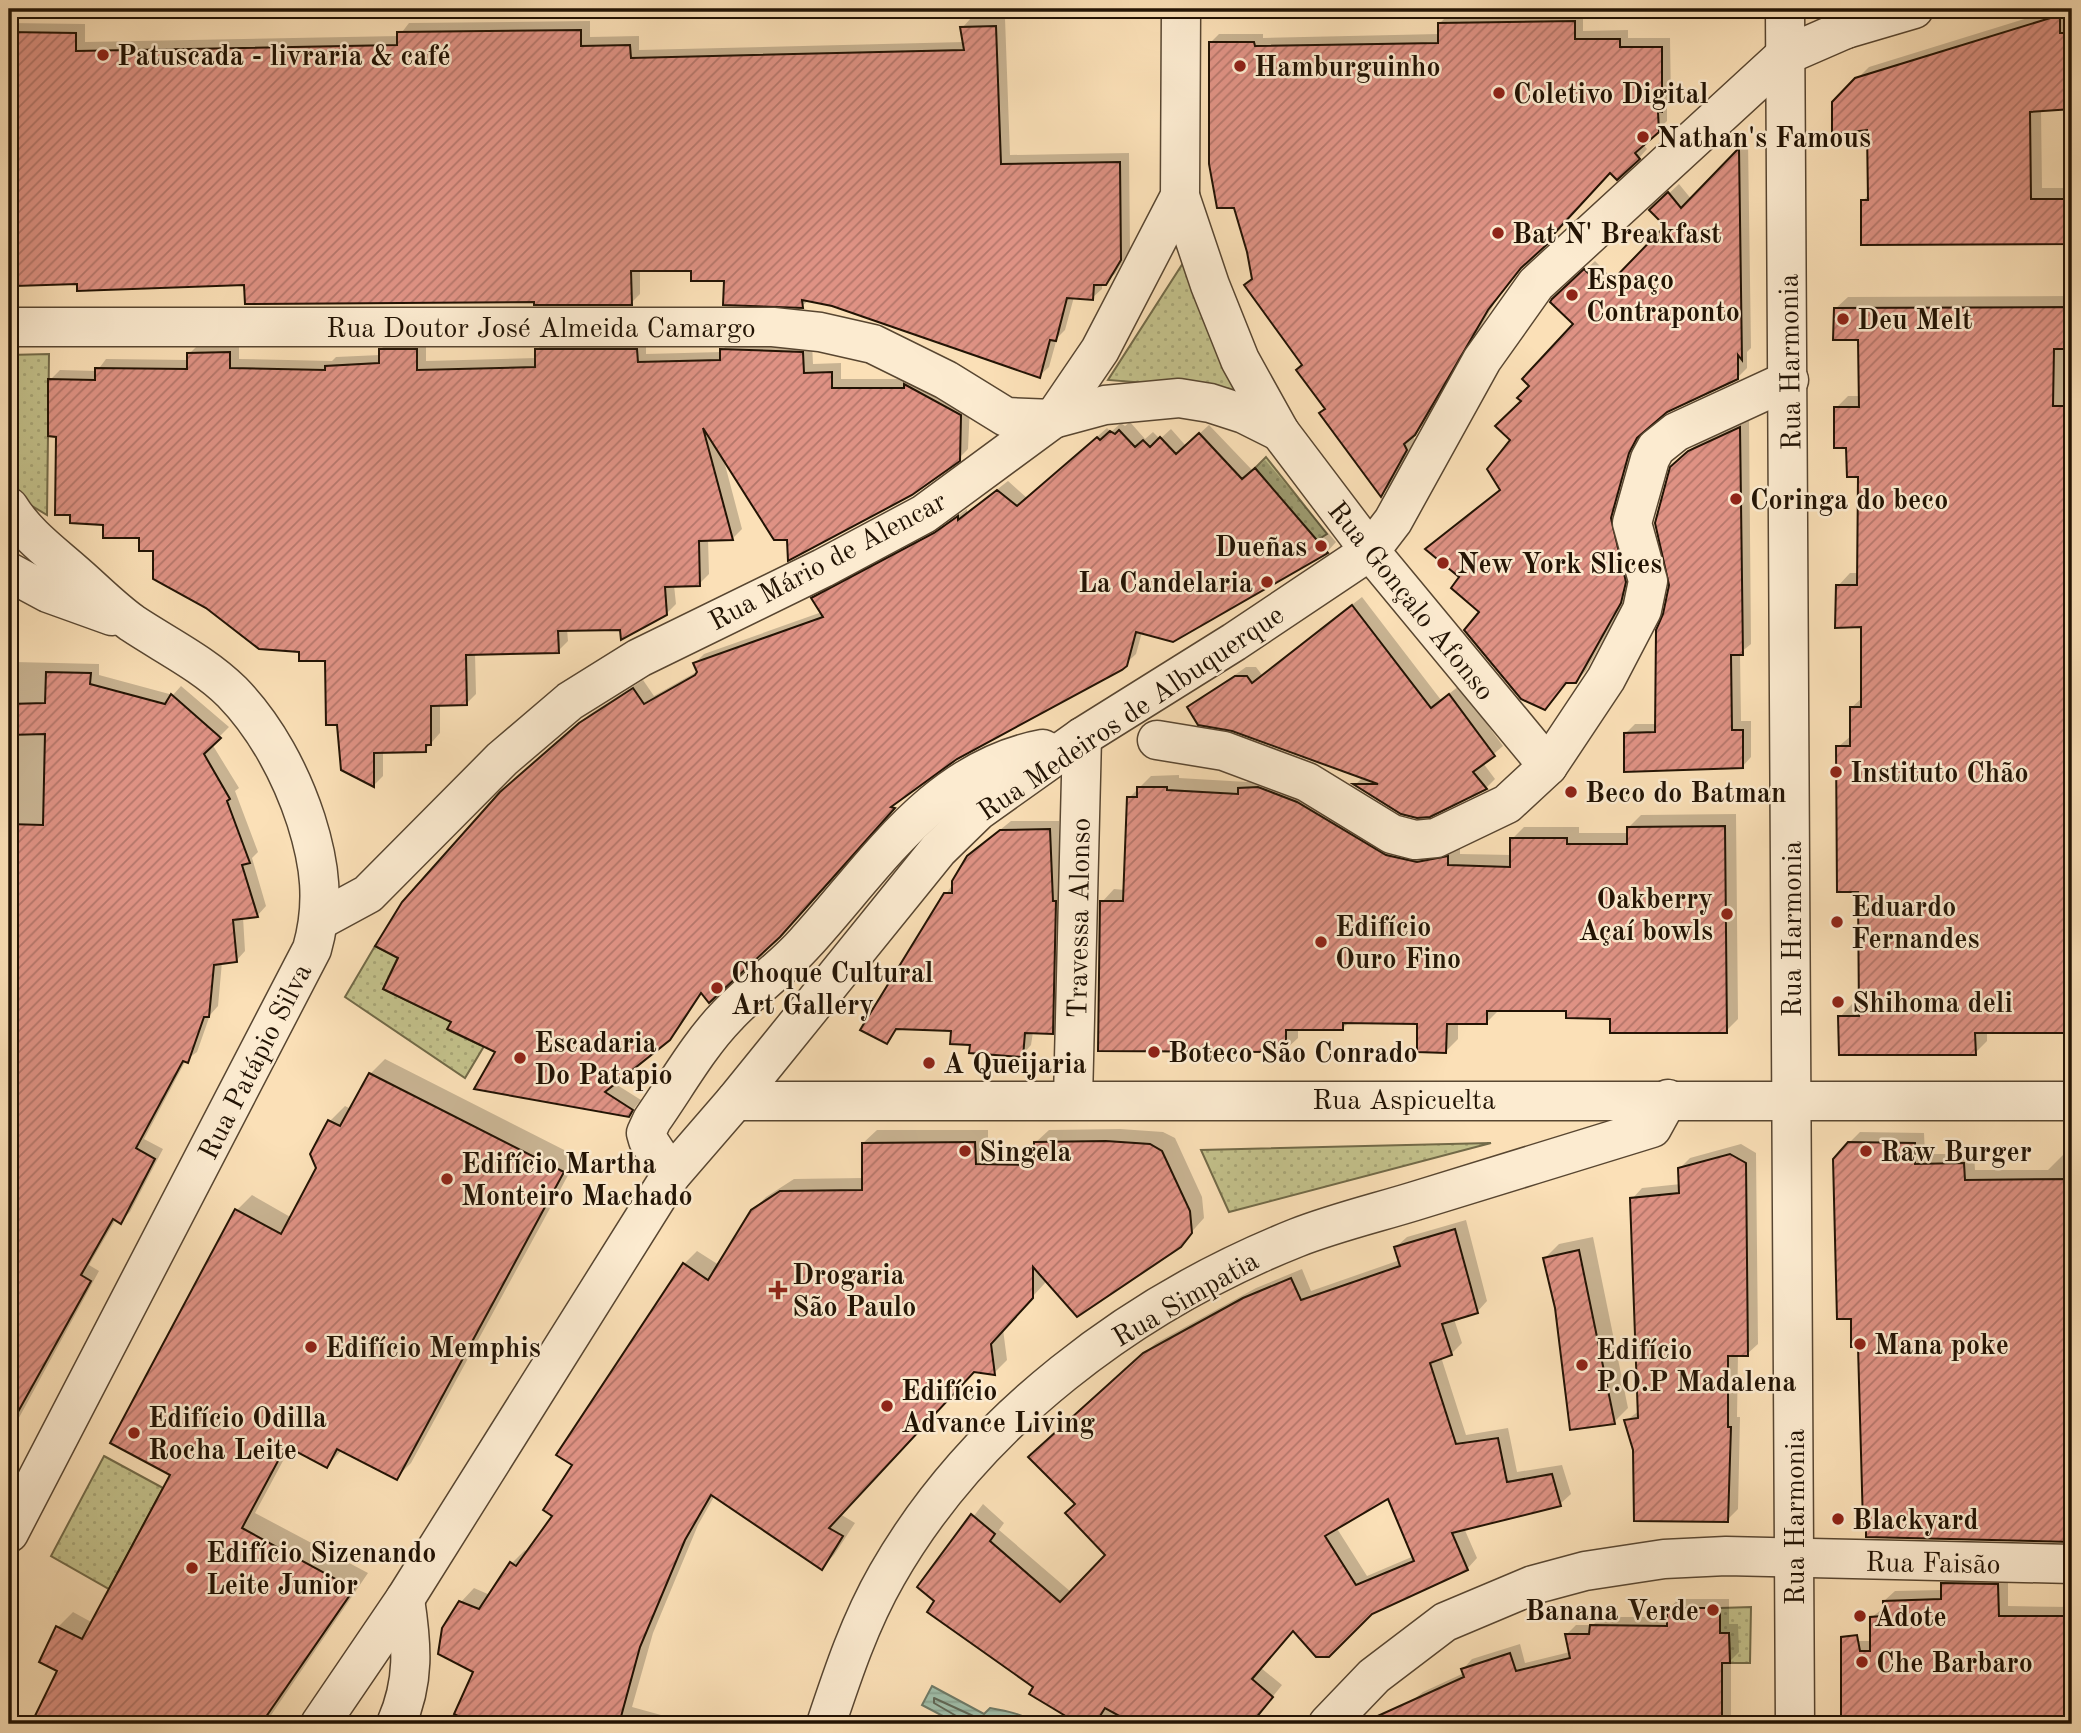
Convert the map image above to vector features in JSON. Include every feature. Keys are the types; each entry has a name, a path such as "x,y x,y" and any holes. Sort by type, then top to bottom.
{"street":[{"path":"1053,419 1100,350 1180,196 1181,9"},
{"name":"Rua Harmonia","path":"1785,9 1795,1724"},
{"name":"Rua Medeiros de Albuquerque","path":"320,1724 405,1599 671,1175 735,1101 937,850 978,811 1077,740 1234,642 1370,551 1393,521 1482,360 1536,284 1784,56 1852,19 1914,9"},
{"name":"Rua Gonçalo Afonso","path":"1180,196 1209,285 1240,360 1280,432 1370,551 1548,766"},
{"name":"Rua Doutor José Almeida Camargo","path":"9,327 785,328 820,332 873,344 946,380 1010,432 1053,419"},
{"path":"1157,740 1224,751 1307,782 1392,834 1415,840 1436,838 1507,804 1548,766 1606,679 1648,595 1648,581 1632,523 1650,459 1656,448 1676,432 1789,380"},
{"name":"Rua Gonçalo Afonso","path":"1053,419 1096,407 1179,398 1210,403 1244,414 1280,432"},
{"name":"Rua Mário de Alencar","path":"320,920 368,894 502,759 570,701 639,658 823,568 924,514 1010,432"},
{"name":"Rua Patápio Silva","path":"9,507 32,537 131,622 176,649 232,692 273,744 302,807 314,845 320,871 320,920 312,949 9,1533"},
{"name":"Rua Patápio Silva","path":"9,572 48,593 131,622"},
{"path":"671,1175 646,1133 652,1120 726,1017 805,944 890,842 942,795 1023,753 1077,740"},
{"name":"Travessa Alonso","path":"1073,1099 1077,740"},
{"name":"Rua Simpatia","path":"826,1724 852,1645 886,1576 914,1532 946,1490 1004,1428 1061,1376 1141,1318 1207,1279 1297,1238 1652,1128 1668,1099"},
{"name":"Rua Aspicuelta","path":"735,1101 2072,1101"},
{"name":"Rua Faisão","path":"1328,1724 1374,1676 1445,1622 1533,1585 1586,1571 1664,1559 1726,1556 2072,1564"},
{"path":"396,1724 404,1705 413,1650 405,1599"}],"shaded area":[{"path":"1185,260 1235,390 1108,380"},
{"path":"49,354 47,515 12,494 9,480 9,355"},
{"path":"1266,457 1327,534 1314,542 1255,468"},
{"path":"375,946 398,957 383,989 429,1011 456,1012 448,1030 480,1045 499,1008 505,1011 465,1078 345,997"},
{"path":"1491,1143 1229,1212 1201,1150"},
{"path":"104,1456 163,1488 109,1589 51,1556"},
{"path":"1751,1607 1750,1663 1730,1663 1729,1633 1720,1633 1720,1608"}],"water":[{"path":"932,1686 984,1714 990,1708 996,1709 1020,1715 1037,1724 958,1724 922,1705"}],"building":[{"path":"2060,15 2060,33 2072,33 2072,109 2030,112 2031,199 2072,199 2072,244 1861,245 1861,200 1868,200 1867,130 1832,134 1832,102 1855,78"},
{"path":"1575,21 1575,39 1620,39 1620,47 1662,47 1662,112 1658,112 1659,132 1635,153 1640,159 1617,180 1610,173 1551,237 1553,239 1521,268 1488,310 1415,435 1404,444 1407,450 1381,497 1319,413 1325,409 1296,370 1302,365 1244,285 1252,279 1247,252 1234,208 1217,208 1209,164 1209,42 1254,42 1255,46 1438,43 1438,23"},
{"path":"996,26 1001,164 1120,162 1121,260 1106,285 1094,285 1093,300 1067,298 1056,341 1050,340 1040,378 832,306 802,300 803,308 723,305 724,281 691,281 691,271 631,271 632,305 534,305 534,302 245,304 244,285 77,291 77,284 15,286 9,227 9,32 76,33 76,51 397,45 397,32 581,30 581,46 630,45 631,58 964,50 960,27"},
{"path":"1739,148 1742,360 1738,355 1738,379 1667,412 1637,438 1629,453 1611,518 1626,582 1621,603 1576,683 1566,683 1545,710 1521,699 1464,630 1479,612 1451,588 1459,577 1425,549 1500,490 1487,469 1510,440 1495,426 1521,401 1517,398 1529,386 1522,379 1573,324 1550,302 1552,299 1584,269 1604,289 1665,226 1649,210 1668,192 1681,208"},
{"path":"2072,307 2072,349 2054,349 2053,406 2065,406 2065,456 2072,456 2072,855 2067,856 2066,923 2072,923 2072,1033 1975,1033 1976,1055 1839,1055 1838,1016 1859,1016 1858,892 1837,892 1836,746 1850,746 1850,707 1861,707 1861,627 1835,628 1836,585 1857,585 1858,477 1847,477 1846,448 1834,448 1834,407 1859,407 1858,340 1833,340 1834,308"},
{"path":"379,349 417,349 417,370 535,367 535,349 637,349 638,362 720,360 720,349 803,352 804,373 832,372 832,388 904,388 904,384 961,415 960,461 912,495 788,561 787,540 774,540 703,428 733,540 699,541 700,586 665,587 667,615 621,640 620,630 558,631 559,653 466,655 467,705 431,706 431,745 426,745 426,752 374,753 374,787 341,770 337,725 326,725 325,661 299,661 299,652 259,649 206,608 153,579 153,551 139,551 139,538 103,538 103,525 70,523 70,515 55,515 56,437 48,436 48,379 95,380 95,368 187,369 187,353 230,352 230,368 325,370 325,366 379,363"},
{"path":"1740,427 1743,655 1731,655 1732,730 1743,730 1743,768 1624,772 1624,733 1655,732 1656,630 1663,614 1669,585 1655,523 1670,467 1688,451"},
{"path":"1119,430 1135,447 1143,440 1150,447 1160,437 1176,454 1199,433 1242,479 1255,468 1328,553 1173,642 1136,632 1127,666 1122,670 957,759 891,807 895,808 780,937 709,1003 701,993 670,1040 605,1092 633,1110 629,1117 474,1089 495,1052 447,1029 451,1022 383,989 398,958 375,946 402,902 500,792 579,723 633,688 644,704 695,675 697,672 693,663 823,617 811,598 934,533 958,516 958,520 997,490 1017,506 1097,437 1100,440 1110,431 1115,434"},
{"path":"1352,605 1431,708 1449,694 1495,756 1473,772 1487,789 1430,817 1417,818 1401,814 1353,784 1378,784 1232,731 1198,725 1187,707 1235,676 1247,676 1252,683"},
{"path":"46,672 91,673 90,684 165,704 171,694 221,738 204,754 230,799 227,801 250,863 242,865 258,917 233,920 237,962 214,965 209,1017 204,1017 188,1063 183,1061 136,1148 155,1159 121,1224 113,1219 81,1275 91,1281 9,1428 9,824 43,825 45,734 9,735 9,704 45,703"},
{"path":"1137,787 1238,794 1238,788 1258,787 1297,802 1386,855 1417,862 1448,856 1448,865 1510,867 1510,838 1567,838 1567,844 1627,844 1627,827 1725,826 1727,1033 1610,1033 1610,1019 1566,1018 1566,1011 1487,1011 1487,1024 1447,1024 1446,1053 1417,1052 1417,1024 1343,1023 1343,1030 1286,1030 1286,1052 1098,1051 1100,901 1123,901 1127,797 1137,797"},
{"path":"1050,829 1053,901 1056,901 1053,1034 1025,1033 1023,1057 969,1053 970,1045 950,1044 951,1031 896,1029 887,1044 860,1030 944,893 952,893 952,881 967,856 1000,830"},
{"path":"369,1073 564,1172 397,1480 337,1449 327,1468 286,1446 242,1528 354,1589 261,1724 31,1724 57,1671 39,1662 56,1626 82,1639 170,1475 110,1443 235,1209 281,1234 316,1168 310,1154 328,1120 340,1126"},
{"path":"1106,1141 1150,1144 1162,1151 1190,1211 1192,1233 1181,1247 1077,1317 1033,1267 1033,1298 991,1344 995,1375 974,1372 829,1528 843,1536 822,1570 711,1495 685,1540 640,1647 619,1724 473,1724 454,1714 473,1672 438,1654 442,1628 459,1601 479,1609 510,1562 516,1566 552,1516 543,1510 572,1465 556,1455 683,1263 708,1280 751,1210 780,1191 862,1190 862,1143 975,1142 976,1164 1034,1165 1034,1142"},
{"path":"1848,1142 1915,1143 1915,1164 1964,1163 1965,1180 2072,1179 2072,1262 2068,1262 2064,1324 2072,1324 2072,1542 1866,1537 1866,1524 1863,1524 1858,1347 1851,1347 1851,1319 1837,1319 1833,1159"},
{"path":"1730,1154 1746,1163 1748,1356 1728,1356 1728,1427 1731,1427 1728,1522 1634,1521 1633,1450 1624,1420 1638,1418 1630,1198 1679,1193 1678,1168"},
{"path":"1455,1229 1478,1313 1442,1324 1452,1355 1430,1363 1456,1444 1498,1438 1507,1482 1552,1474 1561,1506 1452,1533 1468,1570 1372,1614 1329,1657 1316,1657 1293,1631 1252,1679 1273,1697 1251,1724 1134,1724 1105,1708 1095,1724 1079,1724 1029,1694 1033,1687 927,1612 934,1601 917,1587 971,1514 995,1534 990,1541 1060,1602 1105,1555 1065,1513 1075,1504 1028,1457 1143,1353 1243,1298 1291,1278 1301,1300 1400,1266 1394,1247","holes":["1388,1499 1414,1561 1356,1585 1325,1536"]},
{"name":"Edifício P.O.P Madalena","path":"1579,1250 1615,1424 1570,1430 1555,1308 1543,1258"},
{"path":"1941,1583 1998,1584 1999,1616 2072,1616 2072,1724 1940,1721 1841,1724 1841,1637 1857,1635 1860,1651 1870,1651 1870,1617 1883,1616 1883,1601 1941,1599"},
{"path":"1667,1608 1720,1608 1720,1633 1729,1633 1730,1663 1722,1663 1722,1724 1360,1724 1464,1677 1461,1669 1510,1653 1516,1671 1570,1658 1565,1634 1589,1634 1590,1625 1667,1626"}],"place":[{"name":"Patuscada - livraria & café","path":"103,55"},
{"name":"Hamburguinho","path":"1240,66"},
{"name":"Coletivo Digital","path":"1499,93"},
{"name":"Nathan's Famous","path":"1643,137"},
{"name":"Bat N' Breakfast","path":"1498,233"},
{"name":"Espaço Contraponto","path":"1572,295"},
{"name":"Deu Melt","path":"1843,319"},
{"name":"Coringa do beco","path":"1736,499"},
{"name":"Dueñas","path":"1321,546"},
{"name":"New York Slices","path":"1443,563"},
{"name":"La Candelaria","path":"1267,582"},
{"name":"Instituto Chão","path":"1836,772"},
{"name":"Beco do Batman","path":"1571,792"},
{"name":"Oakberry Açaí bowls","path":"1727,914"},
{"name":"Eduardo Fernandes","path":"1837,922"},
{"name":"Edifício Ouro Fino","path":"1321,942"},
{"name":"Choque Cultural Art Gallery","path":"717,988"},
{"name":"Shihoma deli","path":"1838,1002"},
{"name":"Boteco São Conrado","path":"1154,1052"},
{"name":"Escadaria Do Patapio","path":"520,1058"},
{"name":"A Queijaria","path":"929,1063"},
{"name":"Singela","path":"965,1151"},
{"name":"Raw Burger","path":"1866,1151"},
{"name":"Edifício Martha Monteiro Machado","path":"447,1179"},
{"name":"Drogaria São Paulo","path":"778,1290"},
{"name":"Mana poke","path":"1860,1344"},
{"name":"Edifício Memphis","path":"311,1347"},
{"name":"Edifício P.O.P Madalena","path":"1582,1365"},
{"name":"Edifício Advance Living","path":"887,1406"},
{"name":"Edifício Odilla Rocha Leite","path":"134,1433"},
{"name":"Blackyard","path":"1838,1519"},
{"name":"Edifício Sizenando Leite Junior","path":"192,1568"},
{"name":"Banana Verde","path":"1713,1610"},
{"name":"Adote","path":"1860,1616"},
{"name":"Che Barbaro","path":"1862,1662"}]}
